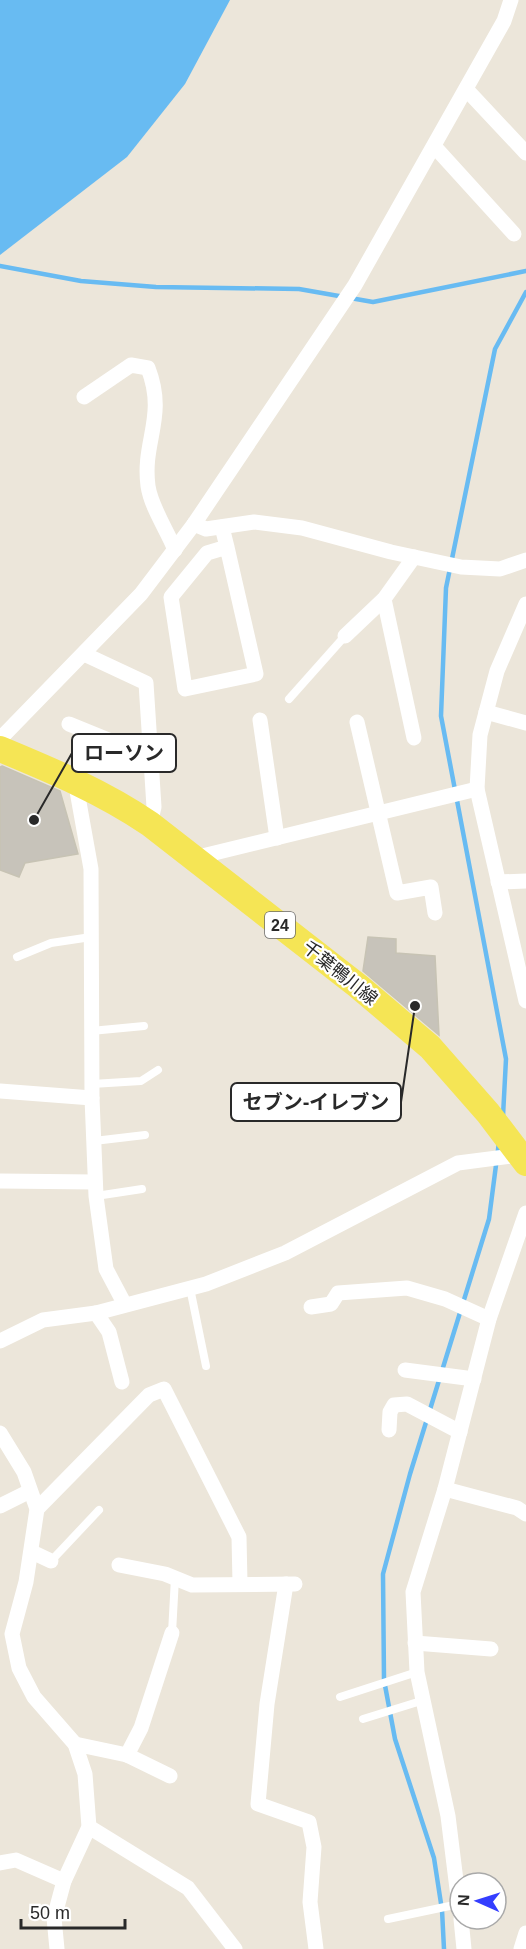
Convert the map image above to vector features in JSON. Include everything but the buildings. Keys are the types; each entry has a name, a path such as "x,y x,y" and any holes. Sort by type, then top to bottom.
{"main road":[{"name":"千葉鴨川線","path":"0,749 75,780 115,800 150,824 358,986 430,1047 488,1113 523,1159"}],"street":[{"path":"0,739 141,594 194,524 355,285 504,21 511,0"},
{"path":"466,89 526,153"},
{"path":"434,146 514,234"},
{"path":"84,397 131,365 148,368 156,387 157,410 148,469 148,488 175,550"},
{"path":"194,524 206,529 254,522 302,528 461,567 500,569 526,560"},
{"path":"222,527 227,547 256,674 185,689 171,597 207,553 227,547"},
{"path":"345,636 384,599 414,557"},
{"path":"384,599 414,738"},
{"path":"526,603 497,671 486,712 480,735 477,789 498,882 524,979 526,1001"},
{"path":"84,654 146,682 154,807 150,824"},
{"path":"486,712 526,723"},
{"path":"260,720 277,838"},
{"path":"357,722 397,893 431,887 435,913"},
{"path":"69,724 150,757"},
{"path":"75,780 91,869 91,1031 96,1189 106,1269 124,1303"},
{"path":"194,858 477,789"},
{"path":"498,882 526,882"},
{"path":"0,1091 92,1091"},
{"path":"0,1341 42,1320 96,1312 190,1288 285,1253 458,1163 523,1159"},
{"path":"0,1181 96,1189"},
{"path":"455,1871 448,1816 421,1701 417,1672 413,1592 445,1489 489,1319 526,1214"},
{"path":"311,1307 331,1304 338,1293 407,1288 445,1299 489,1319"},
{"path":"96,1312 109,1332 122,1382"},
{"path":"405,1370 474,1379"},
{"path":"37,1509 149,1395 164,1389 238,1537 240,1583"},
{"path":"389,1430 390,1412 394,1406 407,1404 460,1432"},
{"path":"0,1433 24,1472 37,1509 32,1552 12,1634 19,1668 34,1697 75,1744 85,1774 89,1827 64,1881 54,1918 57,1949"},
{"path":"445,1489 517,1508 526,1514"},
{"path":"0,1506 30,1491"},
{"path":"32,1552 51,1561"},
{"path":"119,1565 175,1578 192,1585 290,1584 267,1704 258,1804 309,1822 314,1847 310,1902 316,1949"},
{"path":"0,1613 16,1616"},
{"path":"127,1755 141,1728 172,1633"},
{"path":"415,1643 491,1649"},
{"path":"75,1744 127,1755 170,1776"},
{"path":"89,1827 188,1888 235,1949"},
{"path":"0,1863 16,1860 64,1881"},
{"path":"462,1931 464,1949"},
{"path":"521,1949 526,1933"}],"lane":[{"path":"289,699 345,636"},
{"path":"17,957 51,944 91,938"},
{"path":"91,1031 144,1026"},
{"path":"92,1091 141,1081 158,1070"},
{"path":"93,1141 145,1135"},
{"path":"96,1189 142,1189"},
{"path":"190,1288 206,1366"},
{"path":"51,1561 99,1510"},
{"path":"172,1633 175,1578"},
{"path":"340,1697 417,1672"},
{"path":"363,1719 421,1701"},
{"path":"388,1919 448,1913"}],"water":[{"path":"0,0 230,0 185,84 127,157 0,255"}],"waterway":[{"path":"0,266 81,281 156,287 299,289 373,302 526,271"},
{"path":"503,1116 506,1059 441,716 446,588 495,349 526,292"},
{"path":"444,1949 442,1910 434,1858 395,1739 384,1680 383,1574 410,1474 489,1219 499,1142"}],"place":[{"name":"ローソン","path":"34,820"},
{"name":"セブン-イレブン","path":"415,1006"}]}
